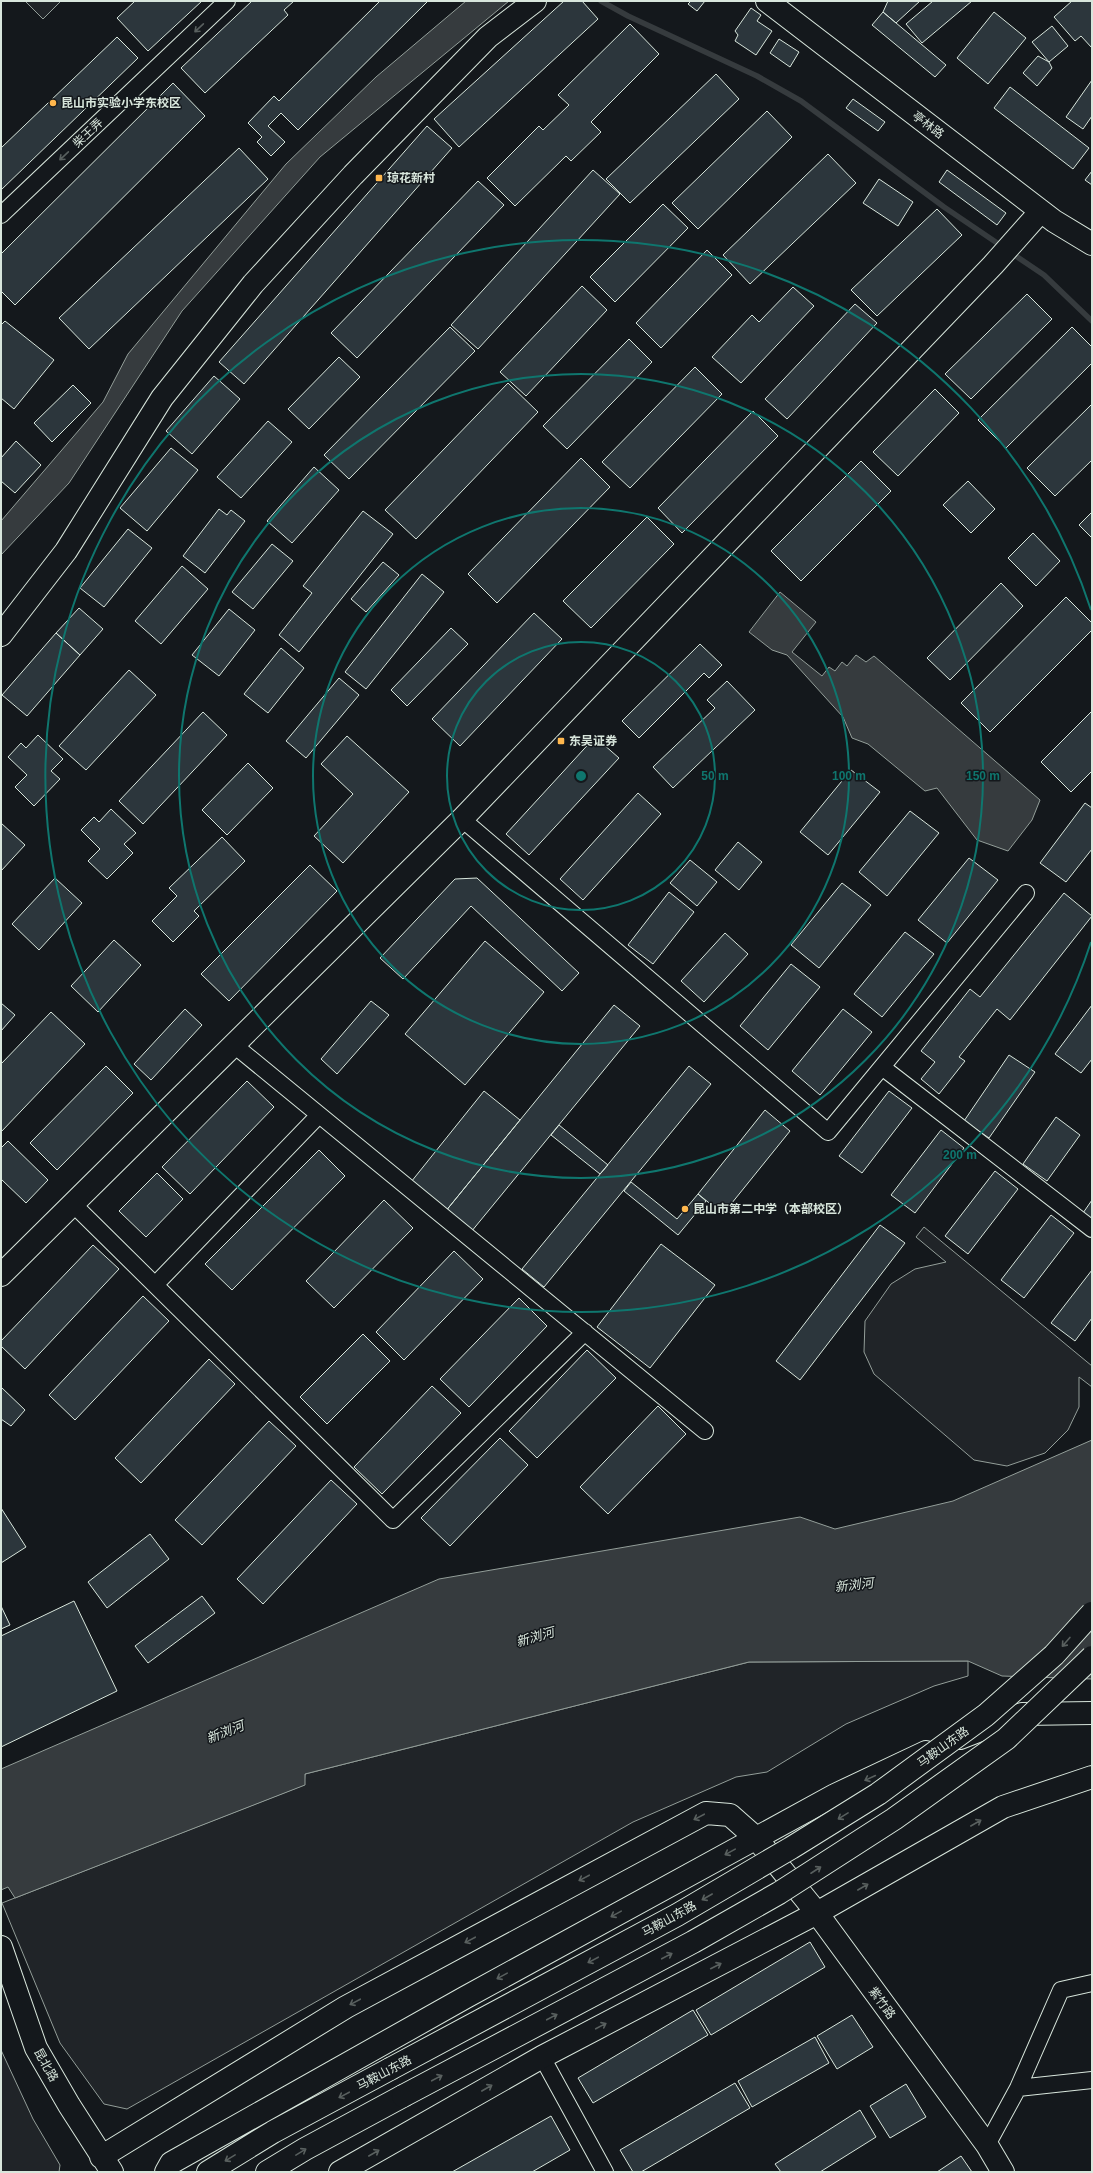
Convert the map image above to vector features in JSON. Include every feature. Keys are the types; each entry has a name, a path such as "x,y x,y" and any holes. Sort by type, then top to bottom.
{"main road":[{"path":"1,635 66,551 162,398 253,284 353,175 488,37 535,1"},
{"name":"亭林路","path":"768,1 1041,211 1092,244"},
{"path":"1,1275 462,819 1016,241 1041,211"},
{"name":"马鞍山东路","path":"208,2172 273,2132 677,1915 792,1848 878,1794 986,1715 1054,1655 1092,1613"},
{"path":"267,2172 305,2149 693,1942 779,1893 894,1819 1006,1739 1092,1657"},
{"path":"166,2172 171,2163 240,2124 466,1997 835,1795 930,1750 1022,1714 1092,1714"},
{"path":"340,2172 542,2057 817,1913 1003,1807 1092,1777"},
{"name":"紫竹路","path":"106,2164 346,2007 706,1813 730,1815 756,1838 817,1913 987,2145 1003,2172"},
{"name":"昆北路","path":"2,1950 36,2048 106,2164"}],"street":[{"name":"柴王弄","path":"1,215 227,1"},
{"path":"462,819 828,1132 1026,893"},
{"path":"234,1045 705,1431"},
{"path":"882,1067 1092,1229"},
{"path":"155,1285 319,1115"},
{"path":"73,1204 393,1520 585,1332"},
{"path":"987,2145 1018,2088 1060,1990 1092,1984"},
{"path":"542,2057 605,2172"},
{"path":"1018,2088 1092,2080"}],"shaded area":[{"path":"25,1 61,1 43,19"},
{"path":"924,1227 1092,1366 1092,1387 1079,1377 1079,1407 1068,1430 1045,1453 1007,1466 974,1460 874,1374 864,1352 865,1321 891,1284 915,1269 946,1262 916,1237"},
{"path":"968,1661 968,1676 934,1686 846,1724 767,1772 736,1777 633,1822 127,2109 104,2104 60,2043 2,1903 304,1785 305,1774 749,1662"},
{"path":"1,2050 33,2119 60,2165 59,2172 1,2172"}],"water":[{"path":"466,1 509,1 320,157 182,311 69,483 1,555 1,521 103,402 128,354 286,164 376,77"},
{"path":"780,592 816,622 792,652 822,676 829,667 835,671 842,662 847,666 856,655 866,662 874,656 1040,800 1032,820 1008,851 977,840 937,788 925,791 868,744 852,738 843,717 787,655 772,650 749,632"},
{"name":"新浏河","path":"1092,1440 1092,1679 1002,1676 968,1661 749,1662 305,1774 305,1785 15,1898 8,1887 1,1890 1,1769 439,1579 800,1517 835,1529 953,1501"}],"building":[{"path":"135,1 202,1 148,51 117,18"},
{"path":"252,1 294,1 284,10 288,15 205,93 181,68"},
{"path":"380,1 428,1 298,130 281,113 268,126 285,142 271,156 257,142 262,137 248,123 274,96 279,101"},
{"path":"564,1 582,1 598,19 459,147 434,119"},
{"path":"691,1 705,1 697,11 688,4"},
{"path":"888,1 920,1 896,23 883,12"},
{"path":"933,1 972,1 922,43 906,24"},
{"path":"1072,1 1092,1 1092,48 1081,36 1075,41 1054,17"},
{"path":"751,8 761,15 757,21 772,31 756,55 735,41 738,35 735,31"},
{"path":"883,12 946,65 935,77 872,25"},
{"path":"994,12 1026,38 988,84 957,58"},
{"path":"630,24 659,54 591,122 601,132 571,161 566,156 515,206 487,178 539,126 543,130 569,105 558,95"},
{"path":"1052,26 1068,46 1049,62 1032,42"},
{"path":"117,37 138,58 1,190 1,148"},
{"path":"779,39 799,52 790,67 770,53"},
{"path":"1038,56 1049,62 1052,68 1037,86 1023,73"},
{"path":"716,74 739,99 630,203 606,179"},
{"path":"1092,80 1092,116 1083,129 1066,117"},
{"path":"173,83 205,116 15,305 1,291 1,254"},
{"path":"1010,87 1089,148 1073,169 994,108"},
{"path":"853,99 885,122 878,131 846,108"},
{"path":"767,111 792,137 698,229 672,203"},
{"path":"427,126 452,148 244,384 219,362"},
{"path":"239,148 268,179 89,349 59,318"},
{"path":"828,154 856,183 750,284 723,255"},
{"path":"593,170 620,194 478,349 451,325"},
{"path":"947,170 1006,213 997,225 939,182"},
{"path":"1092,171 1092,185 1085,180"},
{"path":"879,179 913,202 898,226 863,203"},
{"path":"478,181 504,205 357,358 331,333"},
{"path":"663,204 688,228 615,302 590,277"},
{"path":"937,209 962,235 877,316 851,290"},
{"path":"707,250 732,275 661,348 636,323"},
{"path":"582,286 607,310 526,396 500,372"},
{"path":"793,287 814,306 741,383 712,357 752,315 759,322"},
{"path":"1027,294 1052,319 971,399 945,374"},
{"path":"855,304 877,323 787,419 765,399"},
{"path":"5,321 54,360 14,409 1,398 1,325"},
{"path":"450,327 475,351 349,479 324,455"},
{"path":"1072,327 1092,347 1092,363 1006,448 978,420"},
{"path":"629,339 652,362 567,449 543,426"},
{"path":"339,357 360,377 309,429 288,409"},
{"path":"695,367 722,394 630,488 602,462"},
{"path":"214,376 240,399 192,454 166,431"},
{"path":"508,383 538,412 416,539 385,510"},
{"path":"73,385 91,403 52,442 34,423"},
{"path":"935,389 959,413 898,476 873,452"},
{"path":"1092,404 1092,460 1055,496 1027,468"},
{"path":"753,411 778,436 682,533 658,508"},
{"path":"268,421 292,442 241,498 217,477"},
{"path":"16,441 41,465 15,493 1,481 1,458"},
{"path":"171,448 198,470 147,531 120,508"},
{"path":"581,458 610,487 497,603 468,574"},
{"path":"861,461 891,491 801,581 771,551"},
{"path":"314,467 339,490 292,543 267,521"},
{"path":"968,481 995,509 971,533 943,505"},
{"path":"219,509 227,515 231,510 245,521 205,573 183,556"},
{"path":"363,511 393,534 299,652 279,635 312,593 303,586"},
{"path":"1092,512 1092,538 1079,525"},
{"path":"647,517 674,544 591,628 563,601"},
{"path":"128,529 152,548 104,607 80,588"},
{"path":"1033,533 1060,561 1036,586 1008,558"},
{"path":"272,544 293,561 253,609 232,592"},
{"path":"383,562 399,575 366,612 351,599"},
{"path":"182,566 208,589 161,644 135,621"},
{"path":"422,574 444,592 366,689 345,672"},
{"path":"1001,583 1023,606 950,680 927,658"},
{"path":"1066,597 1092,623 1092,630 990,732 961,703"},
{"path":"79,608 103,629 80,655 56,633"},
{"path":"229,609 255,630 219,676 192,655"},
{"path":"534,613 562,639 460,746 432,719"},
{"path":"451,628 468,644 407,706 391,690"},
{"path":"56,633 80,655 27,716 2,695"},
{"path":"700,644 722,665 709,678 704,673 639,738 622,721"},
{"path":"281,648 304,668 268,713 244,694"},
{"path":"129,670 156,695 86,770 59,746"},
{"path":"339,678 359,695 306,758 286,741"},
{"path":"727,681 755,710 673,788 653,767 715,708 707,700"},
{"path":"1092,711 1092,771 1071,792 1041,762"},
{"path":"203,712 227,735 143,824 119,801"},
{"path":"38,735 63,759 51,771 60,779 34,806 15,787 27,775 8,757 21,743 26,748"},
{"path":"347,736 409,792 343,863 314,836 353,794 321,764"},
{"path":"595,737 619,758 529,855 506,834"},
{"path":"248,763 273,788 227,835 202,810"},
{"path":"851,770 880,792 828,855 800,832"},
{"path":"638,793 661,814 583,900 560,879"},
{"path":"1085,803 1092,808 1092,849 1066,882 1040,863"},
{"path":"111,809 136,833 124,844 133,853 107,879 88,861 100,849 81,830 94,817 99,822"},
{"path":"910,811 939,833 887,896 859,872"},
{"path":"1,823 25,845 1,871"},
{"path":"222,837 245,861 194,911 199,916 173,942 152,921 177,896 169,888"},
{"path":"738,842 762,862 739,890 715,870"},
{"path":"969,858 998,880 947,943 918,920"},
{"path":"690,860 717,882 697,906 670,883"},
{"path":"310,865 337,891 229,1001 201,974"},
{"path":"55,878 82,903 39,950 12,924"},
{"path":"477,878 579,973 562,991 471,906 403,979 380,958 455,879"},
{"path":"842,883 871,905 819,968 791,945"},
{"path":"669,892 694,912 653,964 628,945"},
{"path":"1064,893 1092,916 1010,1020 997,1009 959,1057 965,1061 939,1094 921,1079 935,1062 921,1051 970,989 980,997"},
{"path":"905,932 934,954 882,1017 854,994"},
{"path":"725,933 748,954 704,1002 681,981"},
{"path":"114,940 141,965 98,1012 71,986"},
{"path":"485,941 544,992 465,1085 405,1034"},
{"path":"791,964 820,987 768,1050 740,1026"},
{"path":"371,1001 389,1015 337,1074 321,1059"},
{"path":"1,1003 15,1015 1,1031"},
{"path":"614,1005 640,1026 471,1232 445,1212"},
{"path":"1092,1005 1092,1059 1081,1073 1055,1054"},
{"path":"185,1009 202,1025 151,1080 134,1064"},
{"path":"843,1009 872,1032 820,1095 792,1071"},
{"path":"51,1012 85,1044 1,1132 1,1064"},
{"path":"1009,1055 1035,1072 989,1138 964,1121"},
{"path":"106,1066 133,1093 57,1170 30,1143"},
{"path":"689,1066 711,1084 544,1287 522,1269"},
{"path":"247,1081 274,1107 190,1194 162,1167"},
{"path":"484,1091 520,1120 445,1212 411,1182"},
{"path":"889,1091 912,1108 862,1173 839,1156"},
{"path":"765,1110 790,1131 723,1214 698,1194"},
{"path":"1056,1117 1080,1135 1047,1181 1023,1164"},
{"path":"559,1125 608,1165 600,1174 551,1135"},
{"path":"941,1130 964,1148 915,1213 891,1195"},
{"path":"8,1141 48,1180 26,1203 1,1179 1,1148"},
{"path":"319,1150 345,1176 232,1290 205,1264"},
{"path":"995,1171 1018,1189 968,1254 945,1236"},
{"path":"157,1173 183,1199 146,1237 119,1211"},
{"path":"631,1182 677,1219 698,1194 706,1201 678,1235 624,1191"},
{"path":"384,1200 413,1228 334,1308 306,1281"},
{"path":"1092,1200 1092,1220 1083,1213"},
{"path":"1051,1215 1074,1233 1024,1298 1001,1280"},
{"path":"880,1225 905,1243 800,1380 776,1361"},
{"path":"661,1244 715,1285 650,1368 597,1327"},
{"path":"93,1245 119,1269 25,1369 1,1346 1,1341"},
{"path":"454,1251 483,1279 404,1360 376,1332"},
{"path":"1092,1270 1092,1318 1075,1341 1051,1323"},
{"path":"143,1296 169,1321 75,1420 49,1395"},
{"path":"519,1298 547,1326 469,1407 440,1379"},
{"path":"363,1334 390,1361 327,1424 300,1397"},
{"path":"587,1350 616,1378 537,1458 509,1431"},
{"path":"209,1359 235,1384 141,1483 115,1458"},
{"path":"432,1386 461,1413 382,1494 354,1467"},
{"path":"1,1387 25,1410 11,1426 1,1419"},
{"path":"658,1406 686,1434 608,1514 580,1487"},
{"path":"269,1421 296,1446 202,1545 175,1520"},
{"path":"500,1438 528,1465 450,1546 421,1518"},
{"path":"331,1480 357,1504 263,1604 237,1579"},
{"path":"1,1508 26,1547 1,1563"},
{"path":"150,1534 169,1559 107,1608 88,1582"},
{"path":"202,1596 215,1613 148,1663 135,1646"},
{"path":"74,1601 117,1691 1,1747 1,1636"},
{"path":"1,1606 10,1625 1,1629"},
{"path":"810,1942 825,1967 711,2035 696,2010"},
{"path":"693,2010 708,2035 593,2103 578,2078"},
{"path":"852,2015 873,2047 837,2069 817,2036"},
{"path":"815,2037 829,2063 752,2107 738,2081"},
{"path":"735,2083 750,2108 641,2172 633,2172 620,2150"},
{"path":"906,2084 926,2117 890,2138 870,2106"},
{"path":"860,2110 876,2137 820,2172 781,2172 775,2164"},
{"path":"551,2116 570,2150 532,2172 452,2172"},
{"path":"961,2156 972,2172 937,2172"}],"waterway":[{"path":"601,1 628,16 757,76 801,101 944,207 1003,247"},
{"path":"1010,252 1044,275 1092,321"}],"place":[{"name":"昆山市实验小学东校区","path":"53,103"},
{"name":"琼花新村","path":"379,178"},
{"name":"东吴证券","path":"561,741"},
{"name":"昆山市第二中学（本部校区）","path":"685,1209"}]}
